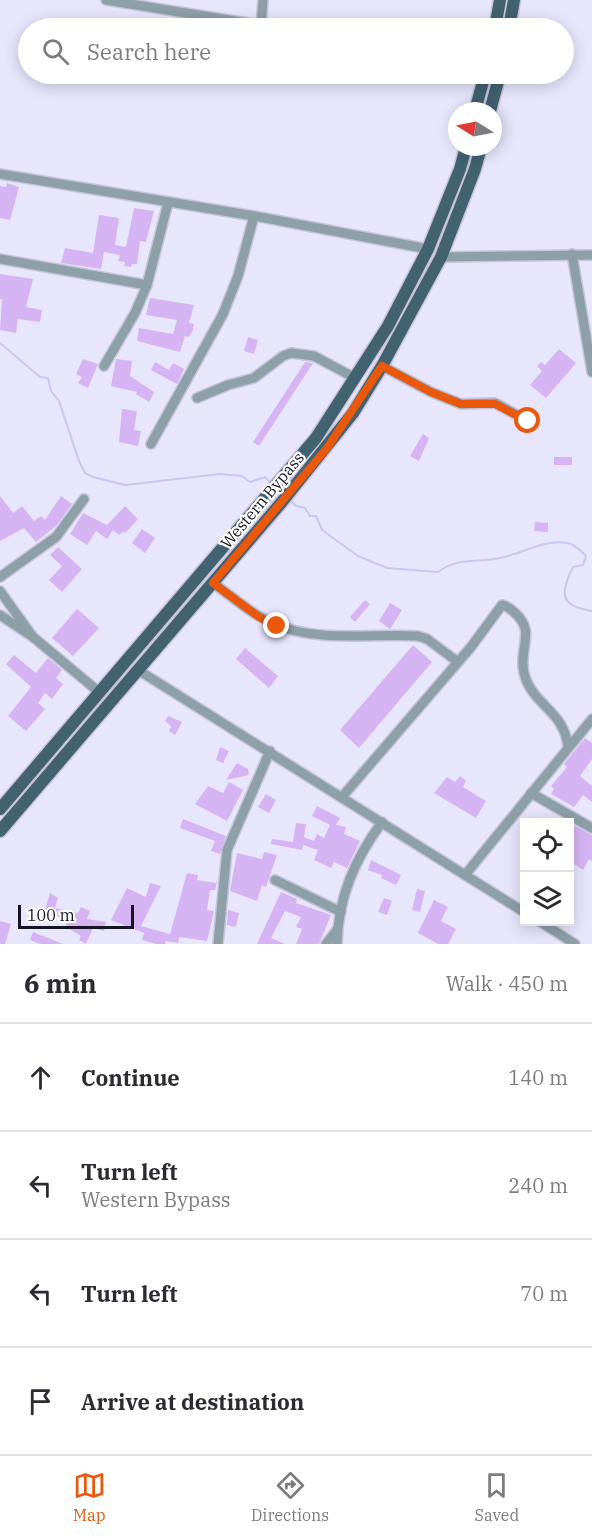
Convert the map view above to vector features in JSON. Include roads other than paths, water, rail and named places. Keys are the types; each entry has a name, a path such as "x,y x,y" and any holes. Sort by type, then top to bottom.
{"main road":[{"path":"497,18 500,0"},
{"path":"511,18 514,0"},
{"path":"477,102 482,84"},
{"path":"492,102 497,84"},
{"name":"Western Bypass","path":"0,809 316,438 388,326 428,249 464,156"},
{"name":"Western Bypass","path":"0,831 327,448 382,366 441,257 478,156"}],"street":[{"path":"106,0 213,18"},
{"path":"262,18 263,0"},
{"path":"0,174 254,216 428,249"},
{"path":"104,366 135,314 147,285 168,203"},
{"path":"151,444 223,314 237,276 254,216"},
{"path":"572,254 589,341 592,372"},
{"path":"441,257 592,255"},
{"path":"0,260 147,285"},
{"path":"197,398 228,385 254,378 283,356 291,353 314,357 355,378"},
{"path":"382,366 431,392 461,404 495,404 528,421"},
{"path":"0,577 56,537 84,499"},
{"path":"213,583 259,617 277,626 332,634 418,636 427,639 458,662"},
{"path":"0,591 33,636"},
{"path":"342,797 458,662 502,605 507,606 526,626 522,659 528,684 563,724 568,748"},
{"path":"0,615 33,636 99,692"},
{"path":"138,670 520,909"},
{"path":"465,875 568,748 588,732 592,719"},
{"path":"218,944 226,850 270,751"},
{"path":"531,793 592,828"},
{"path":"337,944 337,930 355,862 382,822"},
{"path":"275,880 341,912"},
{"path":"547,926 575,944"},
{"path":"326,944 337,930"}],"waterway":[{"path":"0,343 40,377 48,378 51,391 59,401 85,473 125,485 220,474 242,476 250,482 265,477 271,483"},
{"path":"289,499 296,506 305,508 310,516 316,516 322,530 358,556 387,568 438,572 460,562 500,558 550,543 570,544 586,556 583,565 573,567 566,584 565,597 573,606 592,611"}]}
